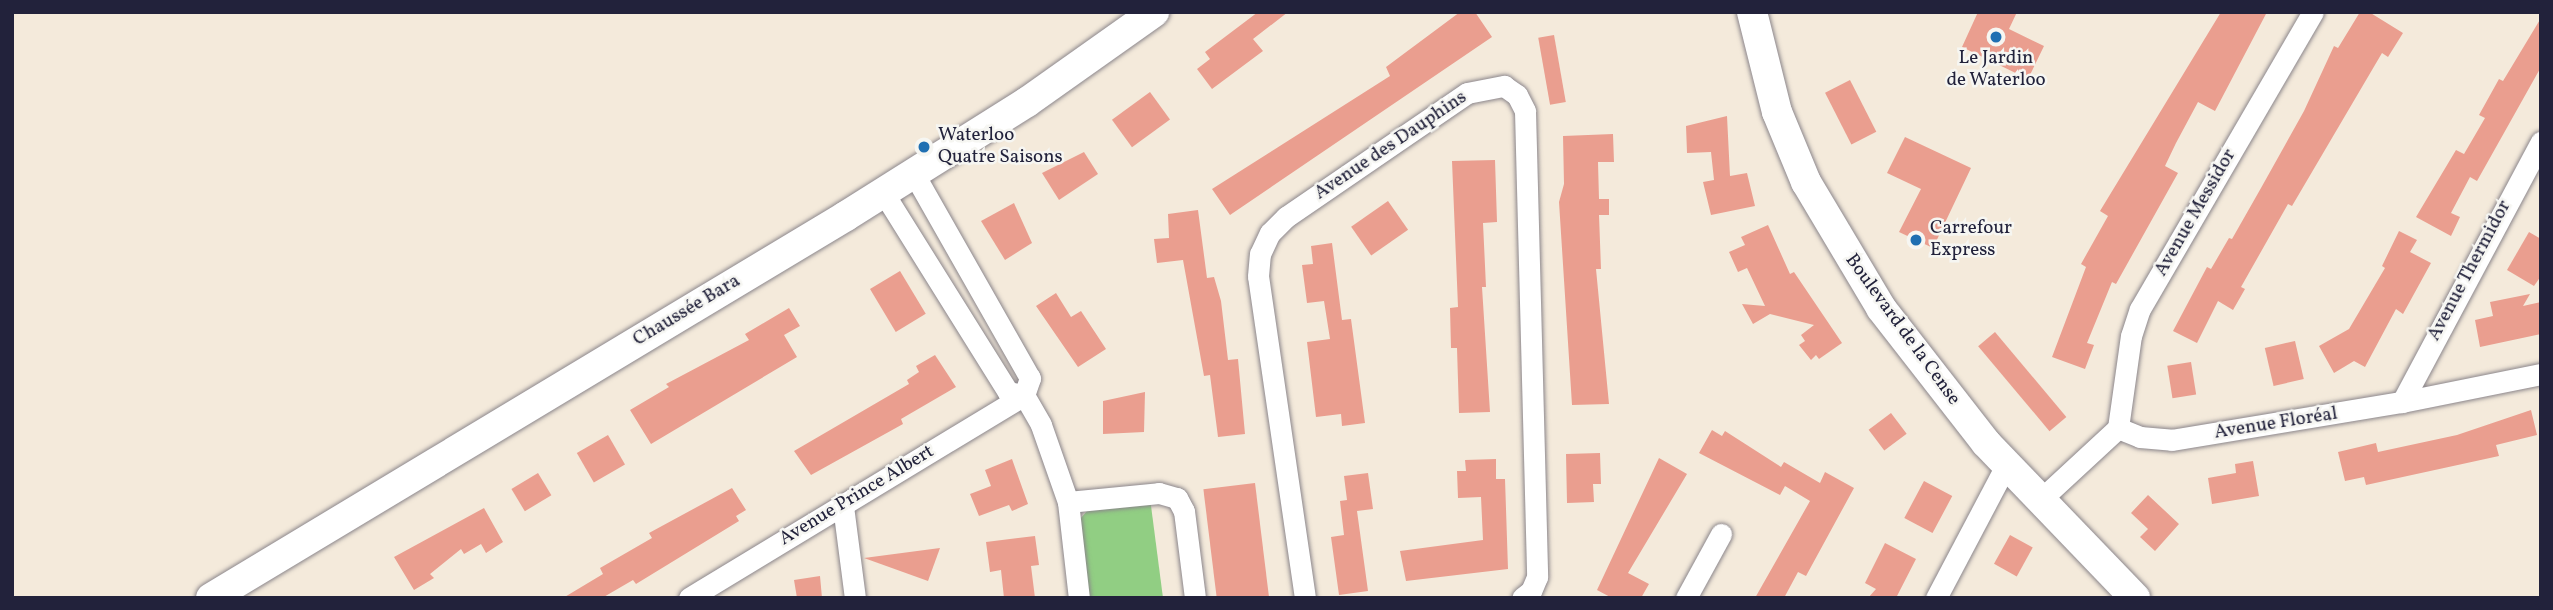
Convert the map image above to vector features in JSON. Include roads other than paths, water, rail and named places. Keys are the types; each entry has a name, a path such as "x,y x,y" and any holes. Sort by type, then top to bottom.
{"main road":[{"name":"Chaussée Bara","path":"211,598 914,174 1027,103 1154,12"},
{"name":"Boulevard de la Cense","path":"1752,12 1777,112 1806,182 1836,237 1881,308 2038,502 2135,598"}],"street":[{"name":"Avenue Messidor","path":"2118,428 2131,335 2140,309 2313,12"},
{"name":"Avenue des Dauphins","path":"1305,598 1258,276 1260,254 1270,233 1286,217 1467,93 1504,86 1517,95 1525,111 1537,577 1527,595"},
{"name":"Avenue Thermidor","path":"2402,402 2541,142"},
{"path":"914,174 1030,378 1024,394 1041,425 1068,502 1079,598"},
{"path":"883,192 1008,392 1024,394"},
{"name":"Avenue Floréal","path":"2118,428 2140,437 2172,440 2402,402 2541,374"},
{"name":"Avenue Prince Albert","path":"688,598 1024,394"},
{"path":"2038,502 2118,428"},
{"path":"1936,598 2006,465"},
{"path":"1068,502 1158,493 1177,498 1184,511 1195,598"},
{"path":"843,506 855,598"},
{"path":"1686,598 1721,534"}],"place":[{"name":"Le Jardin de Waterloo","path":"1996,37"},
{"name":"Waterloo Quatre Saisons","path":"924,147"},
{"name":"Carrefour Express","path":"1916,240"}]}
